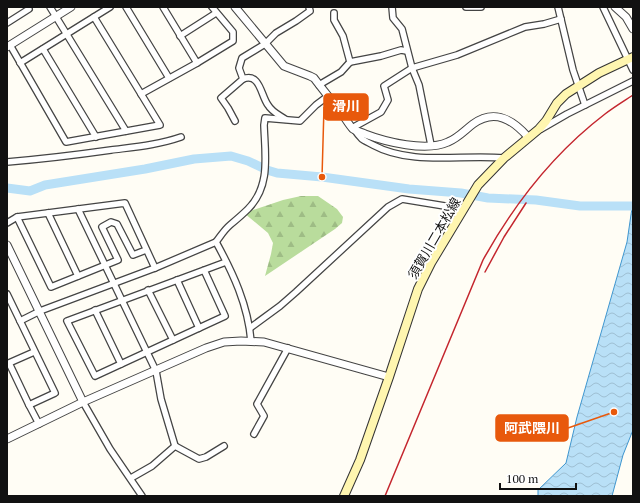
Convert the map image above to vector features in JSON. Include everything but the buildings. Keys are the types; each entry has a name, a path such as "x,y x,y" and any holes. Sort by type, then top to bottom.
{"main road":[{"name":"須賀川二本松線","path":"344,496 360,460 418,289 430,263 478,185 504,158 539,129 560,100 579,86 604,71 630,58"}],"street":[{"path":"7,23 29,9 28,7"},
{"path":"50,7 126,131"},
{"path":"71,7 8,46 20,63 66,142 160,125 94,17"},
{"path":"20,63 110,7"},
{"path":"126,7 169,78"},
{"path":"163,7 197,63"},
{"path":"142,94 233,41 233,32 212,7"},
{"path":"234,7 284,66 310,76 319,85 362,139 387,152 396,154 439,159 474,157 504,158"},
{"path":"244,79 239,68 242,58 265,44 276,33 310,11 309,7"},
{"path":"392,7 393,18 402,29 412,68 419,85 431,145"},
{"path":"466,7 480,7"},
{"path":"558,7 573,70 585,104"},
{"path":"602,7 630,58 633,70"},
{"path":"616,7 626,17 633,29"},
{"path":"180,36 216,12"},
{"path":"334,13 334,20 343,36 350,62"},
{"path":"353,129 381,112 388,100 384,86 412,68 457,55 525,27 561,19"},
{"path":"43,49 96,137"},
{"path":"319,85 341,72 350,62 381,56 401,50 407,51"},
{"path":"235,121 221,98 244,79 249,77 253,78 259,85 266,104 286,120"},
{"path":"539,129 585,104 633,81"},
{"path":"20,321 40,311 155,268 216,242 228,227 257,199 262,188 265,173 264,125 266,118 300,121 316,105 328,96"},
{"path":"353,129 376,138 411,146 444,144 481,119 494,116 505,118 513,122 528,137"},
{"path":"7,162 126,148 164,142 181,137"},
{"path":"250,328 296,292 388,207 397,201 402,199 464,207"},
{"path":"7,223 17,217 125,203 155,268"},
{"path":"78,210 156,371 161,399 175,446 199,459 206,457 224,446"},
{"path":"48,213 78,276"},
{"path":"17,217 51,287 118,260 102,227 111,222 118,224 133,255 146,250"},
{"path":"216,242 244,303 250,328 251,340"},
{"path":"7,245 83,402 110,449 142,496"},
{"path":"204,270 225,316 95,376 67,321 121,300 226,262"},
{"path":"177,280 199,328"},
{"path":"148,290 173,340"},
{"path":"7,294 55,393 29,405"},
{"path":"95,310 121,364"},
{"path":"7,439 83,402 224,342 251,340 264,342 389,377"},
{"path":"254,434 264,416 257,404 288,348"},
{"path":"34,352 9,363 39,424"},
{"path":"131,478 152,466 175,446"}],"green space":[{"path":"301,196 318,196 337,209 343,217 342,223 265,276 273,243 268,233 244,213 283,200"}],"water":[{"path":"633,201 633,430 623,455 612,496 538,496 538,490 566,463 577,417 627,242"}],"waterway":[{"path":"7,188 30,191 45,185 145,169 194,159 231,156 248,161 277,173 322,177 409,189 461,193 488,198 536,200 580,206 633,206"}],"railway":[{"path":"385,496 483,260 495,239 536,181 569,145 608,111 633,95"},
{"path":"485,272 504,237 526,203"}],"place":[{"name":"滑川","path":"322,177"},
{"name":"阿武隈川","path":"614,412"}]}
